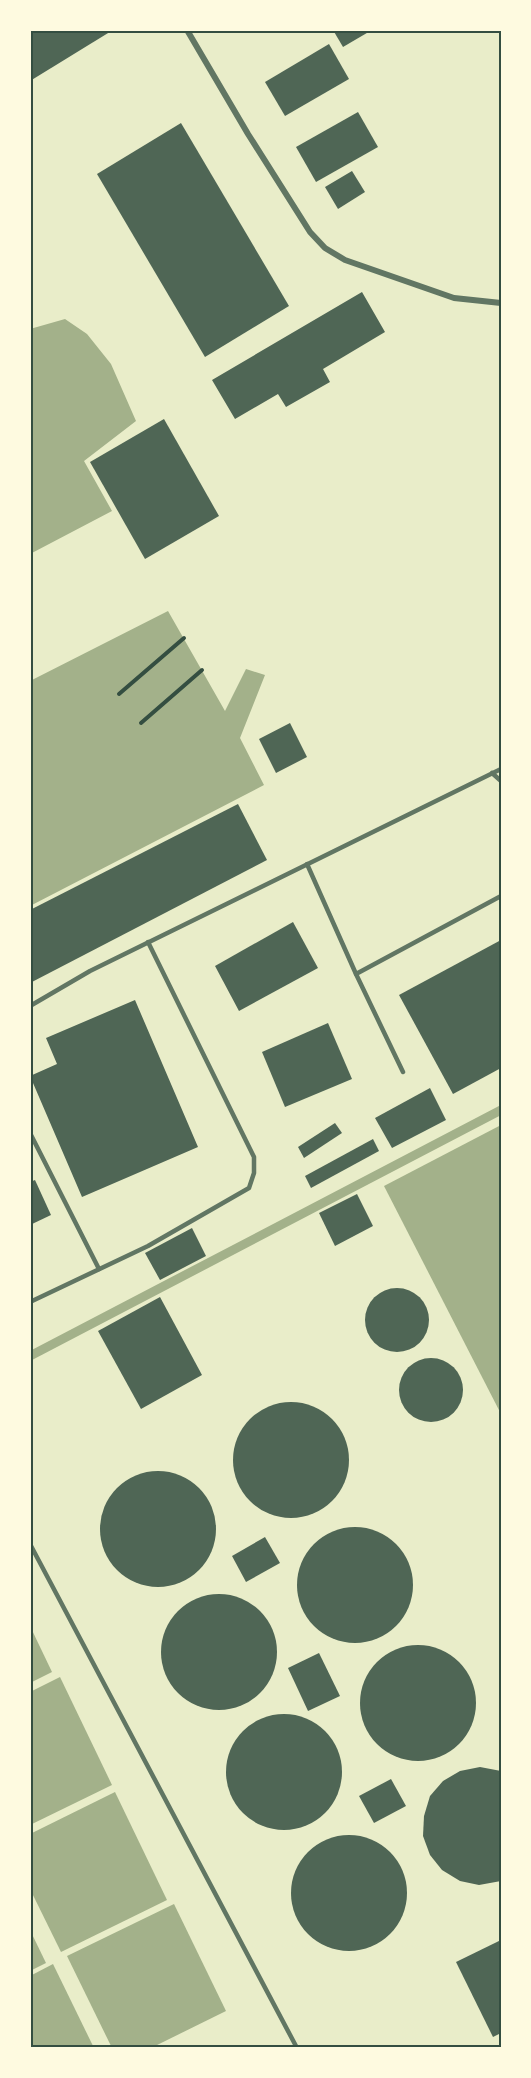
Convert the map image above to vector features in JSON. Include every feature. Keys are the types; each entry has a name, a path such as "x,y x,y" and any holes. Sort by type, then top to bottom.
{"street":[{"path":"187,30 248,134 310,232 326,248 345,260 454,298 501,303"}],"lane":[{"path":"30,1006 90,971 501,768"},
{"path":"492,773 501,782"},
{"path":"307,864 403,1072"},
{"path":"356,974 501,896"},
{"path":"30,1302 148,1245 249,1188 254,1173 254,1157 148,942"},
{"path":"30,1133 99,1269"},
{"path":"30,1544 297,2048"}],"path":[{"path":"119,694 184,638"},
{"path":"141,723 202,670"}],"shaded area":[{"path":"65,319 87,334 111,364 136,421 84,461 112,511 30,554 30,329"},
{"path":"168,611 225,711 246,669 265,675 240,738 264,785 30,906 30,681"},
{"path":"501,1125 501,1414 384,1186"},
{"path":"30,1626 52,1672 30,1683"},
{"path":"60,1677 112,1785 30,1825 30,1692"},
{"path":"115,1792 167,1900 61,1952 30,1889 30,1834"},
{"path":"174,1904 226,2011 151,2048 112,2048 67,1956"},
{"path":"30,1930 46,1963 30,1971"},
{"path":"53,1964 94,2048 30,2048 30,1976"}],"building":[{"path":"30,30 113,30 30,81"},
{"path":"333,30 372,30 343,47"},
{"path":"329,44 349,79 285,116 265,82"},
{"path":"358,112 378,147 316,182 296,147"},
{"path":"181,123 289,306 205,357 97,174"},
{"path":"352,171 365,192 338,209 325,187"},
{"path":"362,292 385,332 323,369 330,382 286,407 278,394 235,419 212,380"},
{"path":"164,419 219,516 145,559 90,462"},
{"path":"290,723 307,757 276,773 259,739"},
{"path":"238,804 267,860 30,983 30,910"},
{"path":"293,922 318,968 239,1011 215,966"},
{"path":"501,940 501,1068 453,1094 399,995"},
{"path":"135,1000 198,1147 82,1197 30,1076 57,1064 46,1038"},
{"path":"328,1023 352,1079 285,1107 262,1052"},
{"path":"430,1088 446,1120 392,1148 375,1118"},
{"path":"335,1123 342,1133 304,1158 298,1147"},
{"path":"373,1139 379,1151 311,1188 305,1176"},
{"path":"35,1180 51,1215 30,1225 30,1182"},
{"path":"357,1194 373,1226 335,1246 319,1213"},
{"path":"192,1228 206,1256 160,1280 145,1253"},
{"path":"397,1288 409,1290 420,1297 427,1308 429,1320 427,1332 420,1343 409,1350 397,1352 385,1350 374,1343 367,1332 365,1320 367,1308 374,1297 385,1290"},
{"path":"160,1297 202,1375 141,1409 98,1331"},
{"path":"431,1358 443,1360 454,1367 461,1378 463,1390 461,1402 454,1413 443,1420 431,1422 419,1420 408,1413 401,1402 399,1390 401,1378 408,1367 419,1360"},
{"path":"291,1402 313,1406 332,1419 345,1438 349,1460 345,1482 332,1501 313,1514 291,1518 269,1514 250,1501 237,1482 233,1460 237,1438 250,1419 269,1406"},
{"path":"158,1471 180,1475 199,1488 212,1507 216,1529 212,1551 199,1570 180,1583 158,1587 136,1583 117,1570 104,1551 100,1529 104,1507 117,1488 136,1475"},
{"path":"355,1527 377,1531 396,1544 409,1563 413,1585 409,1607 396,1626 377,1639 355,1643 333,1639 314,1626 301,1607 297,1585 301,1563 314,1544 333,1531"},
{"path":"265,1537 280,1563 246,1582 232,1556"},
{"path":"219,1594 241,1598 260,1611 273,1630 277,1652 273,1674 260,1693 241,1706 219,1710 197,1706 178,1693 165,1674 161,1652 165,1630 178,1611 197,1598"},
{"path":"418,1645 440,1649 459,1662 472,1681 476,1703 472,1725 459,1744 440,1757 418,1761 396,1757 377,1744 364,1725 360,1703 364,1681 377,1662 396,1649"},
{"path":"319,1653 340,1696 308,1711 288,1668"},
{"path":"284,1714 306,1718 325,1731 338,1750 342,1772 338,1794 325,1813 306,1826 284,1830 262,1826 243,1813 230,1794 226,1772 230,1750 243,1731 262,1718"},
{"path":"480,1767 501,1771 501,1881 479,1885 460,1881 442,1870 430,1855 423,1836 424,1816 430,1796 443,1781 460,1771"},
{"path":"391,1779 406,1806 374,1823 359,1796"},
{"path":"349,1835 371,1839 390,1852 403,1871 407,1893 403,1915 390,1934 371,1947 349,1951 327,1947 308,1934 295,1915 291,1893 295,1871 308,1852 327,1839"},
{"path":"501,1940 501,2033 493,2037 456,1962"}],"waterway":[{"path":"30,1356 501,1110"}]}
